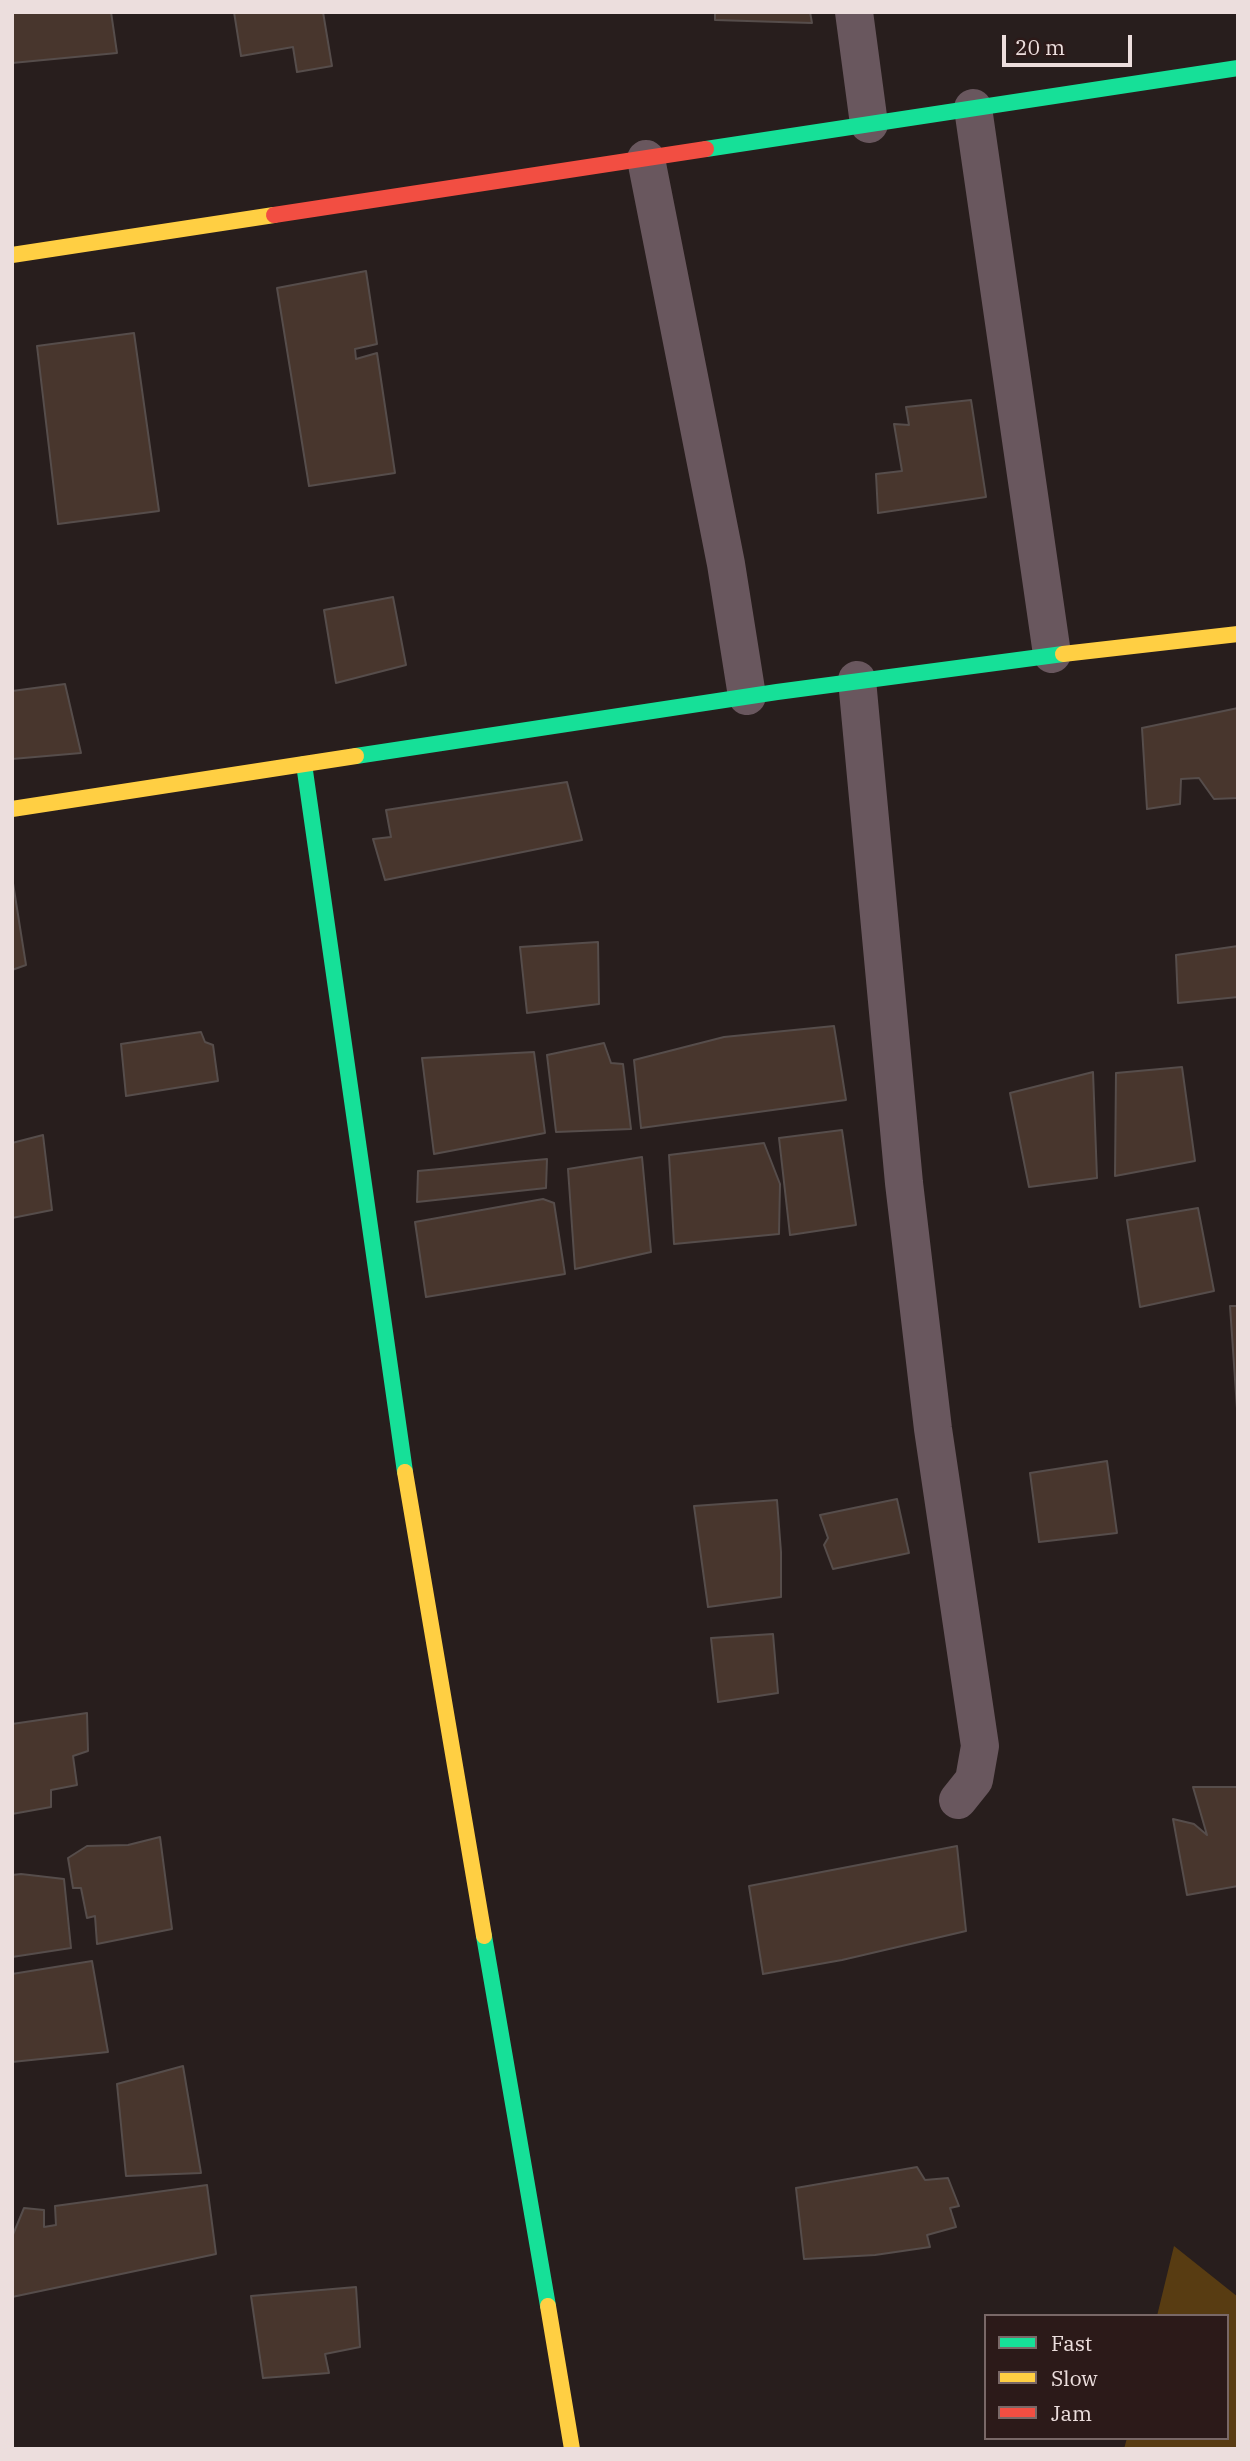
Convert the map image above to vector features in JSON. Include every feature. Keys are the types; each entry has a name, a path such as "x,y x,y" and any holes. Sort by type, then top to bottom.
{"street":[{"path":"853,12 869,124"},
{"path":"12,255 1238,68"},
{"path":"973,108 1052,654"},
{"path":"646,159 726,564 747,696"},
{"path":"12,809 858,680 1052,654 1238,634"},
{"path":"858,680 904,1183 933,1429 980,1746 974,1780 958,1800"},
{"path":"304,764 396,1418 572,2449"}],"shaded area":[{"path":"1174,2246 1238,2297 1238,2449 1124,2449 1126,2440 1229,2440 1229,2314 1157,2314"}],"building":[{"path":"12,12 111,12 117,53 12,63"},
{"path":"234,12 323,12 332,66 297,72 293,47 241,56"},
{"path":"715,12 810,12 812,23 715,20"},
{"path":"366,271 377,344 355,349 356,359 377,353 395,473 309,486 277,288"},
{"path":"134,333 159,511 58,524 37,346"},
{"path":"971,400 986,497 878,513 876,474 902,471 894,424 909,425 906,407"},
{"path":"393,597 406,665 336,683 324,610"},
{"path":"65,684 81,753 12,759 12,691"},
{"path":"1238,708 1238,798 1214,799 1199,778 1181,779 1180,804 1147,809 1142,728"},
{"path":"567,782 582,840 385,880 373,839 391,837 386,810"},
{"path":"12,877 26,965 12,970"},
{"path":"598,942 599,1004 527,1013 520,947"},
{"path":"1238,946 1238,997 1178,1003 1176,955"},
{"path":"834,1026 846,1100 641,1128 634,1060 724,1037"},
{"path":"201,1032 205,1042 213,1045 218,1081 126,1096 121,1044"},
{"path":"604,1043 611,1063 623,1064 631,1129 556,1132 547,1055"},
{"path":"534,1052 545,1133 434,1154 422,1058"},
{"path":"1182,1067 1195,1161 1115,1176 1116,1073"},
{"path":"1093,1072 1097,1178 1029,1187 1010,1093"},
{"path":"842,1130 856,1225 790,1235 779,1138"},
{"path":"43,1135 52,1210 12,1218 12,1143"},
{"path":"764,1143 780,1184 779,1234 674,1244 669,1155"},
{"path":"642,1157 651,1252 575,1269 568,1169"},
{"path":"547,1159 546,1188 417,1202 418,1171"},
{"path":"543,1199 554,1203 565,1274 426,1297 415,1222"},
{"path":"1198,1208 1214,1291 1140,1307 1127,1220"},
{"path":"1230,1306 1238,1306 1238,1423"},
{"path":"1107,1461 1117,1533 1039,1542 1030,1473"},
{"path":"897,1499 909,1553 833,1569 824,1545 828,1538 820,1515"},
{"path":"777,1500 781,1597 708,1607 694,1506"},
{"path":"773,1634 778,1693 718,1702 711,1638"},
{"path":"87,1713 88,1751 73,1756 77,1785 51,1790 51,1807 12,1814 12,1724"},
{"path":"1193,1787 1238,1787 1238,1886 1187,1895 1173,1819 1194,1824 1207,1835"},
{"path":"160,1837 172,1929 97,1944 95,1916 87,1918 81,1888 73,1888 68,1858 87,1846 128,1845"},
{"path":"957,1846 966,1931 842,1960 763,1974 749,1886"},
{"path":"12,1875 64,1879 71,1948 12,1957"},
{"path":"92,1961 108,2052 12,2062 12,1974"},
{"path":"183,2066 201,2173 126,2176 117,2084"},
{"path":"917,2167 925,2180 948,2178 959,2206 950,2208 956,2227 927,2235 930,2247 875,2255 804,2259 796,2188"},
{"path":"207,2185 216,2254 12,2297 12,2237 24,2208 44,2210 44,2227 56,2225 55,2206"},
{"path":"356,2287 360,2347 325,2354 329,2373 263,2378 251,2296"}],"traffic: fast":[{"path":"706,149 1238,68"},
{"path":"356,756 777,692 1063,654"},
{"path":"304,764 405,1472"},
{"path":"484,1936 548,2306"}],"traffic: slow":[{"path":"12,255 274,215"},
{"path":"1063,654 1238,634"},
{"path":"12,809 356,756"},
{"path":"405,1472 484,1936"},
{"path":"548,2306 572,2449"}],"traffic: jam":[{"path":"274,215 706,149"}]}
